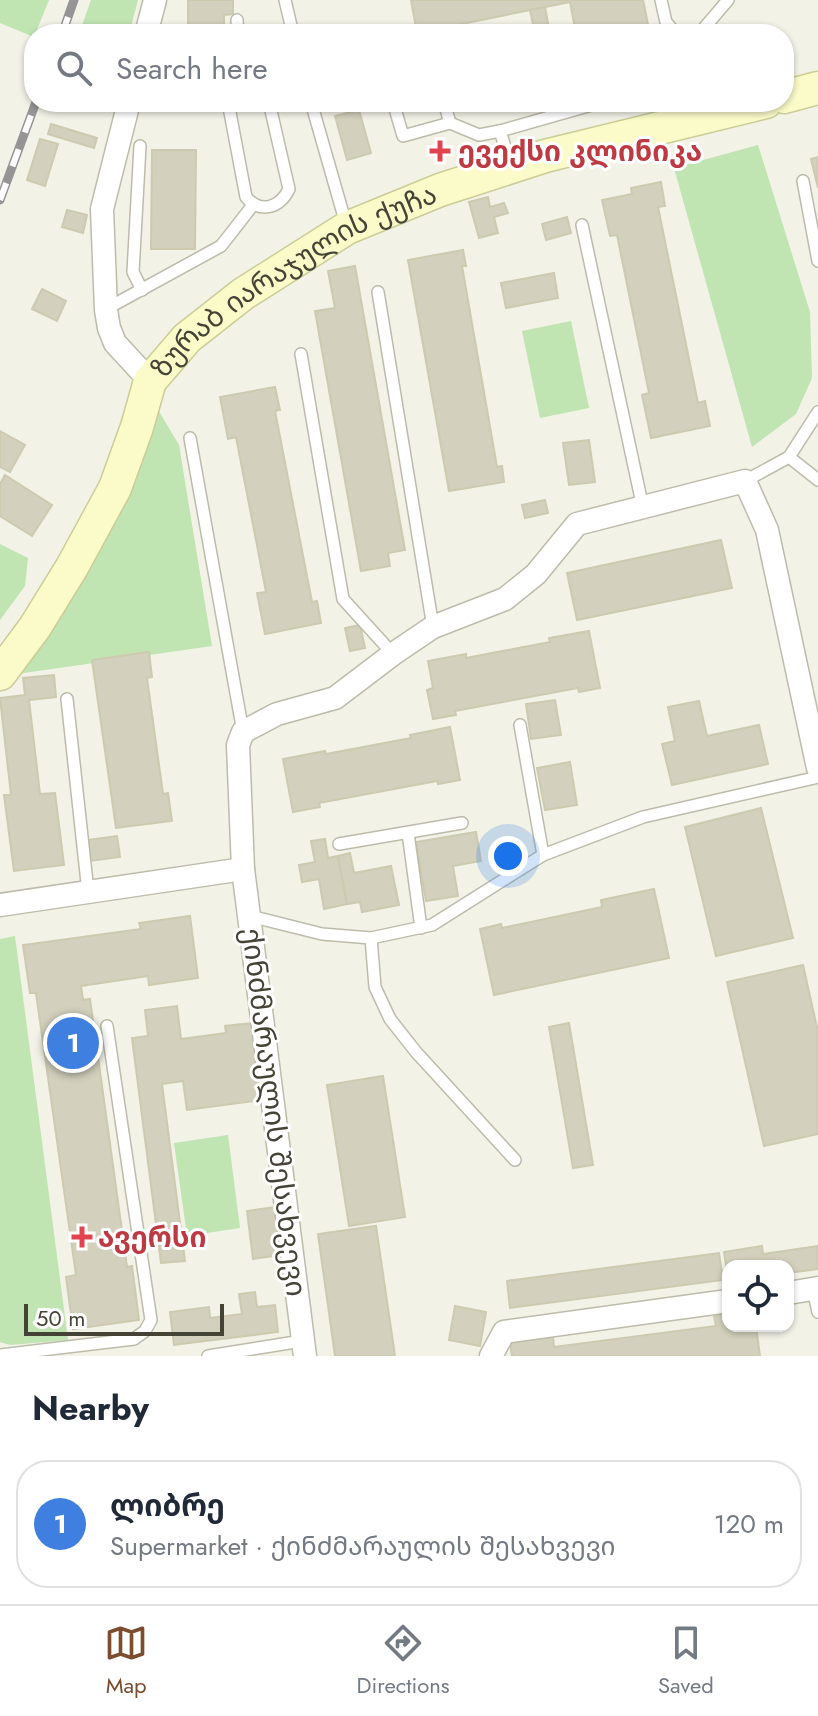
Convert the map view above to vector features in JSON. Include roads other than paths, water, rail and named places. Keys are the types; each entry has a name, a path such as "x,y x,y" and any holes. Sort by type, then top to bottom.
{"main road":[{"path":"794,94 818,88"},
{"name":"ზურაბ იარაჯულის ქუჩა","path":"0,674 35,627 115,488 150,381 187,338 243,294 347,228 440,190 591,144 724,112"}],"street":[{"path":"149,24 155,0"},
{"path":"126,112 102,209 106,310 115,343 150,381"},
{"path":"243,732 277,714 335,698 433,627 505,599 536,574 577,524 745,481 767,530 816,743 818,768"},
{"name":"ქინძმარაულის შესახვევი","path":"243,732 238,745 243,869 304,1348"},
{"path":"0,905 243,869"},
{"path":"794,1292 816,1289"},
{"path":"491,1356 504,1332 722,1302"}],"lane":[{"path":"285,0 291,24"},
{"path":"661,0 668,24"},
{"path":"708,24 728,0"},
{"path":"237,20 237,24"},
{"path":"230,112 246,197 259,208 278,204 289,189 271,112"},
{"path":"314,112 347,228"},
{"path":"396,112 403,136 450,123 479,135 567,112"},
{"path":"447,112 450,123"},
{"path":"500,131 511,166"},
{"path":"140,146 133,272 142,290"},
{"path":"803,181 818,261"},
{"path":"106,310 221,246 253,205"},
{"path":"582,225 643,508"},
{"path":"378,292 433,627"},
{"path":"301,354 343,599 393,654"},
{"path":"745,481 789,457 818,412"},
{"path":"190,438 243,732"},
{"path":"789,457 818,480"},
{"path":"67,699 88,892"},
{"path":"520,725 543,855"},
{"path":"250,916 322,934 371,938 421,928 432,925 543,855 643,817 818,777"},
{"path":"339,844 462,823"},
{"path":"408,833 421,928"},
{"path":"371,938 375,987 390,1019 416,1052 515,1160"},
{"path":"0,1355 134,1339 145,1331 151,1320 107,1026"},
{"path":"816,1289 818,1312"},
{"path":"208,1356 304,1348"}],"railway":[{"path":"66,24 74,0"},
{"path":"0,200 32,112"}],"place":[{"name":"ევექსი კლინიკა","path":"440,151"},
{"name":"ლიბრე","path":"73,1043"},
{"name":"ავერსი","path":"82,1237"}]}
